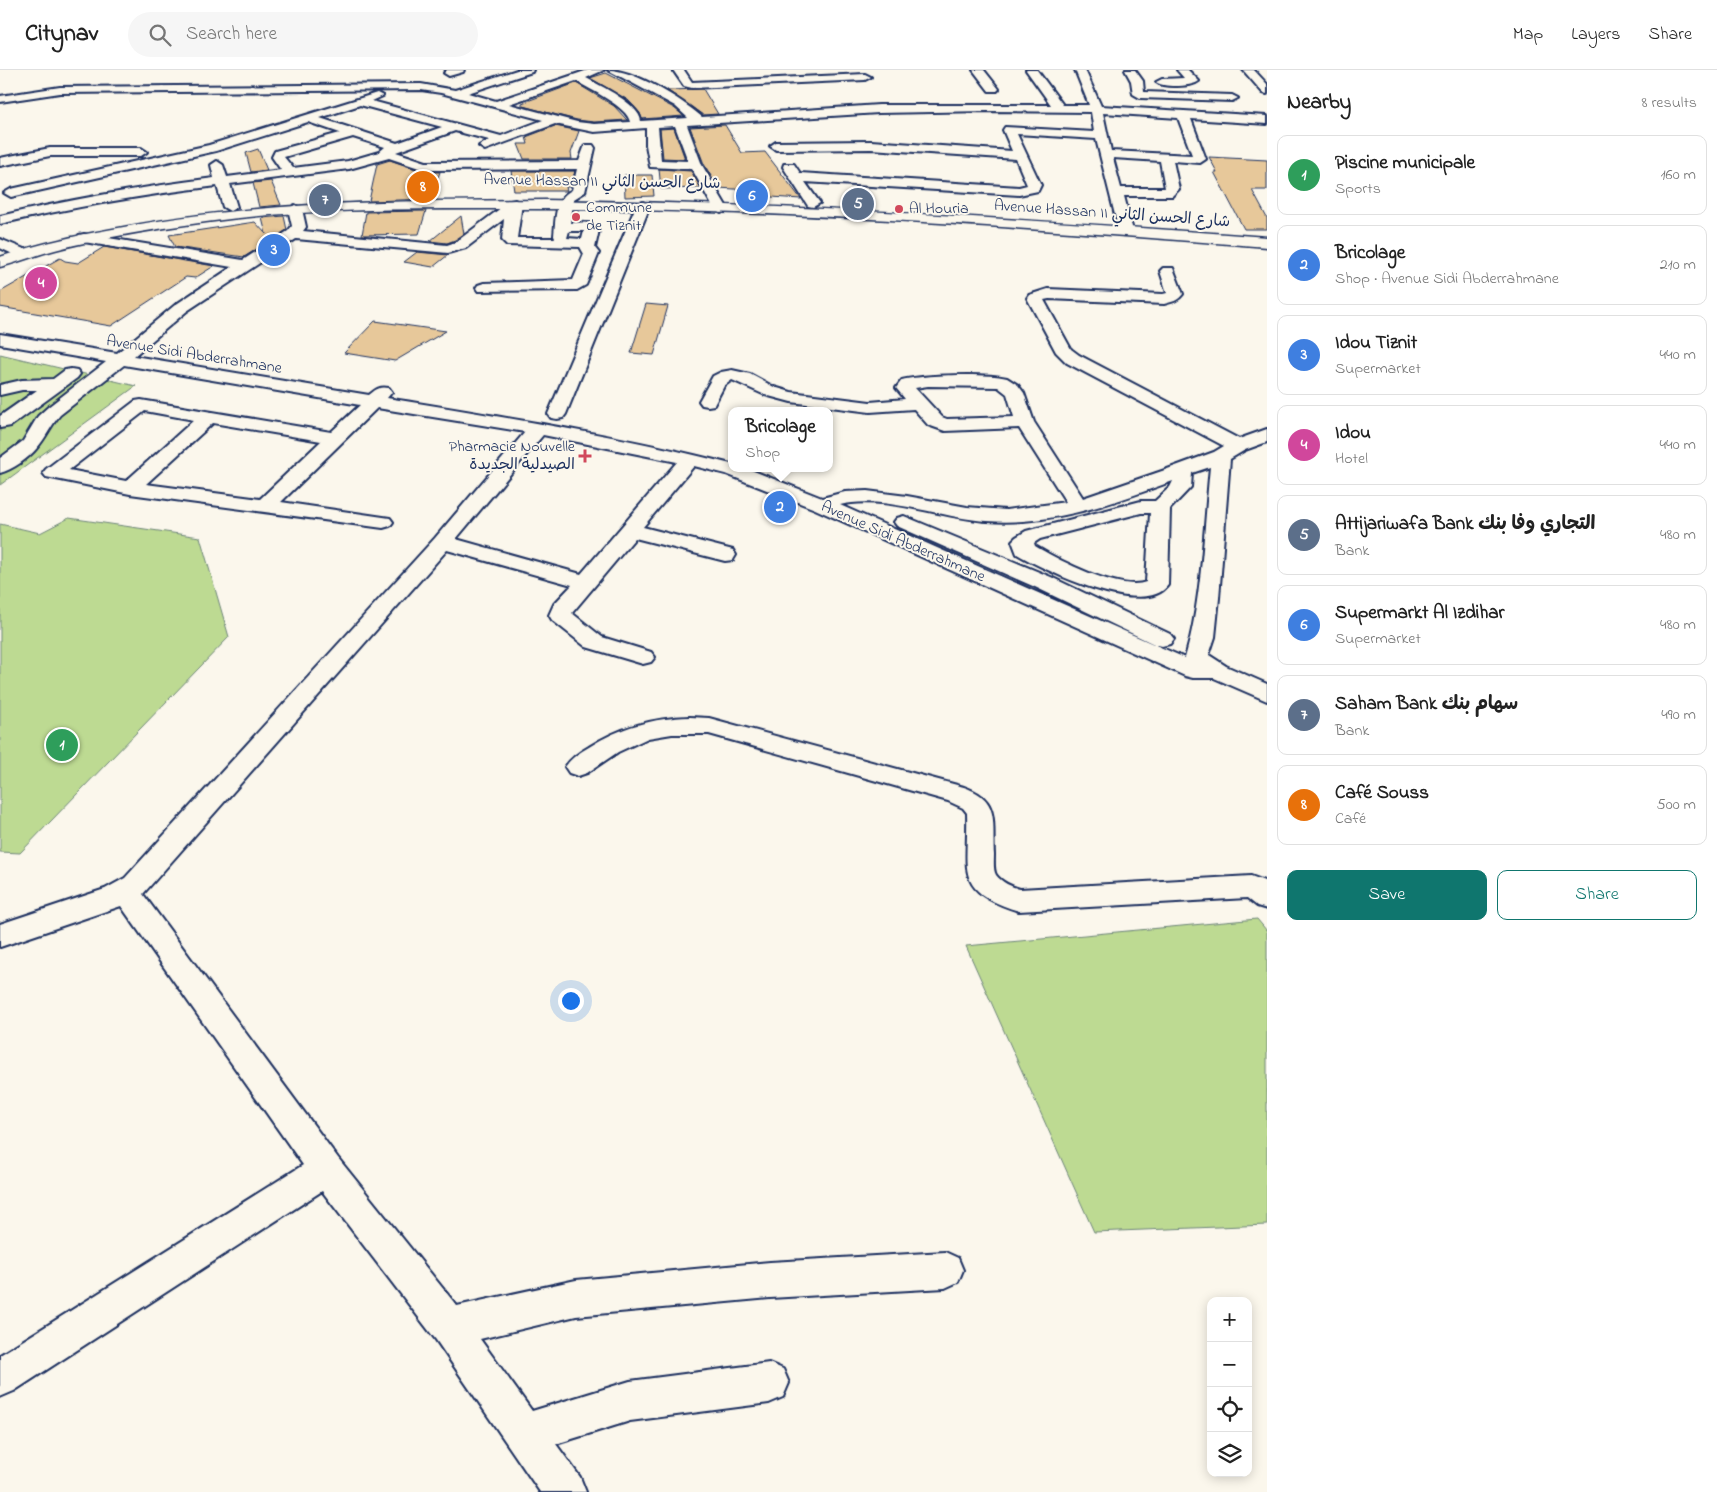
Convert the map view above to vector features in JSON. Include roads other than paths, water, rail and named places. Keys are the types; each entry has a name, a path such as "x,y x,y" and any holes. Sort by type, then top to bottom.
{"main road":[{"name":"Avenue Hassan II شارع الحسن الثاني","path":"0,262 9,250 92,229 230,207 377,199 576,199 867,211 1124,227 1267,233"},
{"name":"Avenue Hassan II شارع الحسن الثاني","path":"9,250 207,217 295,209 515,204 576,199 644,206 813,203 867,211"},
{"name":"Avenue Hassan II شارع الحسن الثاني","path":"1124,227 1267,242"}],"street":[{"path":"438,100 528,70"},
{"path":"498,104 599,70"},
{"path":"613,70 679,104 699,121"},
{"path":"678,70 689,84 738,88 865,77"},
{"path":"726,70 738,88"},
{"path":"0,99 46,90 432,88 555,120 594,128 726,119 754,113 877,105 929,108 982,98 998,89 978,70"},
{"path":"1031,70 1059,108"},
{"path":"1080,70 1096,109 1105,154 1124,227"},
{"path":"1130,70 1146,82 1193,82 1182,70"},
{"path":"1257,75 1267,91"},
{"path":"350,88 356,76"},
{"path":"577,77 625,106 636,117 636,126"},
{"path":"100,89 136,78"},
{"path":"273,78 329,89"},
{"path":"1146,82 1138,94 1232,98"},
{"path":"703,85 711,95"},
{"path":"6,190 212,148 360,102 399,87"},
{"path":"1029,90 1047,90"},
{"path":"982,98 1000,107 1096,109 1267,120"},
{"path":"360,102 502,140"},
{"path":"402,113 420,106"},
{"path":"717,107 726,119"},
{"path":"796,177 925,180 1019,191 1034,188 1000,107"},
{"path":"927,153 929,108"},
{"path":"754,113 813,203"},
{"path":"1105,154 1201,158 1183,114"},
{"path":"308,118 352,133 425,166 585,165"},
{"path":"476,148 555,120"},
{"path":"680,123 696,165 719,206"},
{"path":"652,125 652,145 656,164 696,165"},
{"path":"0,220 36,211 128,194 349,165 455,127"},
{"path":"560,243 563,227 576,199 594,128"},
{"path":"1009,130 1101,136"},
{"path":"290,173 278,157 279,154 352,133"},
{"path":"771,139 864,145 927,153 1022,156"},
{"path":"212,148 230,207"},
{"path":"0,162 50,152 183,153"},
{"path":"0,174 97,152"},
{"path":"425,166 459,154"},
{"path":"1115,192 1167,193 1172,189 1166,158"},
{"path":"6,190 36,211"},
{"path":"293,234 448,249 462,246 515,204"},
{"path":"515,204 509,240 518,243 589,242"},
{"name":"Avenue Sidi Abderrahmane","path":"538,420 566,416 644,206"},
{"path":"0,467 30,445 45,420 54,411 137,346 181,308 293,234 299,227 295,209"},
{"path":"484,288 577,284 581,282 592,253 587,249 591,228 563,227"},
{"path":"84,238 246,265"},
{"path":"1168,271 1175,294 1164,299 1048,294 1035,298 1064,352 1230,451"},
{"name":"Avenue Sidi Abderrahmane","path":"69,333 137,346 331,377"},
{"name":"Avenue Sidi Abderrahmane","path":"0,339 120,359 371,392 538,420 692,451"},
{"path":"0,422 4,422 71,374"},
{"path":"708,401 719,380 724,376 732,375 746,378 778,395 791,397 870,407 918,403"},
{"path":"1025,422 945,425 935,421 905,388 908,384 928,381 997,382 1007,384 1018,395 1025,422 1078,505"},
{"path":"0,390 22,385 56,384"},
{"path":"265,506 335,438 371,392 393,387"},
{"path":"335,438 141,405 53,473 130,488 383,522"},
{"path":"130,488 208,416"},
{"path":"0,936 126,892 144,876 442,542 538,420"},
{"path":"822,505 847,498 887,500 985,515 1006,516 1063,510 1182,470 1267,435"},
{"name":"Avenue Sidi Abderrahmane","path":"664,436 692,451 728,466"},
{"path":"643,657 594,642 560,615 562,609 630,530 692,451"},
{"path":"1195,664 1203,637 1230,451"},
{"path":"1160,508 1141,507 1033,535 1023,541 1025,549 1111,587 1130,592 1149,590 1157,585 1160,508 1175,494 1183,483 1185,477 1182,470"},
{"name":"Avenue Sidi Abderrahmane","path":"742,472 1267,693"},
{"name":"Avenue Sidi Abderrahmane","path":"790,472 1043,582 1161,638 1195,664"},
{"path":"630,530 725,554"},
{"path":"442,542 586,582"},
{"path":"578,767 602,748 630,734 673,727 709,726 932,789 957,794 973,802 980,810 980,862 983,880 1000,895 1019,900 1244,887 1256,889 1267,898"},
{"path":"126,892 326,1169 449,1327 565,1492"},
{"path":"0,1377 326,1169"},
{"path":"449,1327 576,1298 770,1280 945,1270"},
{"path":"524,1434 630,1401 769,1383"}],"place":[{"name":"Café Souss","path":"423,187"},
{"name":"Supermarkt Al Izdihar","path":"752,196"},
{"name":"Saham Bank سهام بنك","path":"325,200"},
{"name":"Attijariwafa Bank التجاري وفا بنك","path":"858,204"},
{"name":"Al Houria","path":"899,209"},
{"name":"Commune de Tiznit","path":"576,217"},
{"name":"Idou Tiznit","path":"274,250"},
{"name":"Idou","path":"41,283"},
{"name":"Pharmacie Nouvelle الصيدلية الجديدة","path":"585,456"},
{"name":"Bricolage","path":"780,507"},
{"name":"Piscine municipale","path":"62,745"}]}
